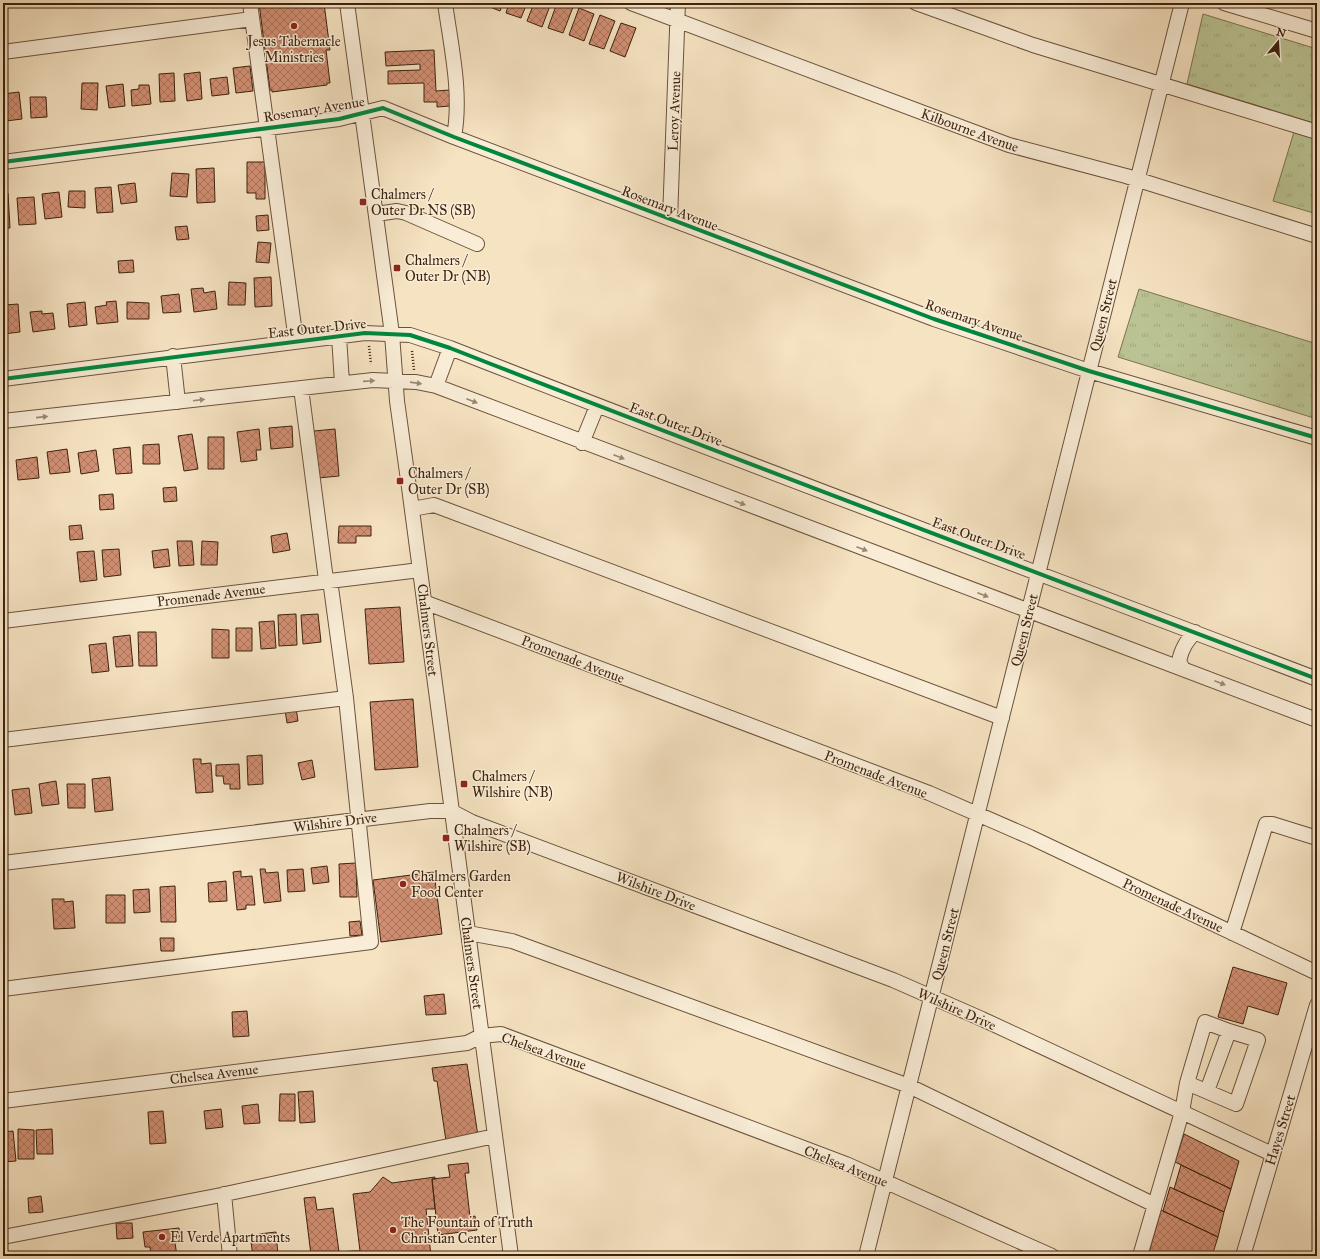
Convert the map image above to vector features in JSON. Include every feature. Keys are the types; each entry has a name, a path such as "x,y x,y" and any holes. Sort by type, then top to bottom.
{"street":[{"path":"250,3 296,341"},
{"name":"Chalmers Street","path":"347,3 392,334 396,381 451,811 511,1256"},
{"path":"445,3 457,96 458,115 454,137"},
{"name":"Kilbourne Avenue","path":"631,3 983,136 1029,151 1137,180 1317,236"},
{"name":"Leroy Avenue","path":"670,219 678,3"},
{"path":"916,3 1033,45 1162,83 1317,132"},
{"name":"Queen Street","path":"866,1256 1182,3"},
{"path":"1224,3 1317,31"},
{"path":"3,52 252,19"},
{"name":"Rosemary Avenue","path":"3,162 339,119 383,108 454,137 934,319 1089,371 1317,438"},
{"path":"376,214 397,211 406,213 477,244"},
{"name":"East Outer Drive","path":"3,378 365,333 410,335 450,348 597,406 1039,572 1317,679"},
{"path":"339,336 342,383"},
{"path":"436,386 450,348"},
{"path":"173,356 178,402"},
{"path":"3,421 342,383 396,381 436,386 582,443 1317,720"},
{"path":"3,989 371,942 346,698 301,388"},
{"path":"582,443 597,406"},
{"path":"412,509 434,505 1002,718"},
{"name":"Promenade Avenue","path":"3,621 328,580 420,570"},
{"name":"Promenade Avenue","path":"424,602 922,791 1030,837 1317,973"},
{"path":"1183,670 1179,661 1182,650 1184,644 1195,632"},
{"path":"3,740 346,698"},
{"name":"Wilshire Drive","path":"3,863 430,811 451,811 469,821 893,980 1272,1154"},
{"path":"1232,932 1266,824 1272,824 1317,838"},
{"path":"468,934 512,941 909,1086 1155,1205"},
{"name":"Hayes Street","path":"1243,1256 1317,1005"},
{"path":"1140,1256 1182,1112 1187,1083 1205,1022 1258,1040 1236,1104 1187,1083"},
{"path":"1207,1091 1229,1031"},
{"name":"Chelsea Avenue","path":"3,1101 467,1043 481,1036 501,1034 846,1164 1052,1256"},
{"path":"3,1237 224,1194 495,1136"},
{"path":"224,1194 230,1256"}],"path":[{"path":"369,346 371,364"},
{"path":"412,351 414,370"}],"green space":[{"path":"1203,14 1317,49 1317,124 1187,84"},
{"path":"1294,132 1317,139 1317,214 1273,201"},
{"path":"1139,289 1317,344 1317,419 1118,357"}],"building":[{"name":"Jesus Tabernacle Ministries","path":"259,3 324,3 330,50 326,50 330,83 327,83 327,85 272,92 272,90 270,90"},
{"path":"486,3 503,3 500,11 485,5"},
{"path":"509,3 527,3 521,18 506,13"},
{"path":"534,3 551,3 542,27 527,21"},
{"path":"557,3 573,7 563,33 548,28"},
{"path":"579,8 594,14 584,41 569,35"},
{"path":"600,15 615,21 604,49 589,44"},
{"path":"621,23 636,28 625,57 610,51"},
{"path":"434,50 436,91 450,90 450,106 437,107 437,102 424,102 424,83 388,84 388,71 420,70 420,64 386,66 385,52"},
{"path":"250,66 253,91 236,93 233,68"},
{"path":"200,72 202,99 187,101 184,74"},
{"path":"174,73 175,101 160,102 159,74"},
{"path":"227,77 229,94 212,96 210,79"},
{"path":"82,83 98,83 97,110 81,109"},
{"path":"123,84 125,106 109,108 106,86"},
{"path":"139,85 149,85 151,104 132,106 131,90 139,89"},
{"path":"19,92 22,119 6,121 3,94"},
{"path":"30,97 46,97 47,117 31,118"},
{"path":"247,162 265,162 265,199 256,199 256,193 247,193"},
{"path":"214,168 215,202 197,203 196,169"},
{"path":"172,173 189,174 187,197 170,196"},
{"path":"135,183 137,202 121,204 118,185"},
{"path":"111,187 113,212 97,213 95,188"},
{"path":"69,191 85,191 85,208 68,207"},
{"path":"59,192 62,217 45,219 42,194"},
{"path":"8,193 10,228 3,228 3,194"},
{"path":"34,197 36,224 19,225 17,198"},
{"path":"268,215 269,230 257,231 256,216"},
{"path":"187,226 189,239 177,240 175,227"},
{"path":"258,242 271,243 269,263 256,262"},
{"path":"133,260 134,272 119,273 118,261"},
{"path":"271,277 272,306 255,307 254,278"},
{"path":"229,282 246,283 245,305 228,305"},
{"path":"203,288 204,293 215,291 217,309 194,312 191,289"},
{"path":"179,294 181,312 163,313 161,296"},
{"path":"116,301 118,322 97,324 95,307 107,305 106,302"},
{"path":"85,302 87,325 69,327 67,304"},
{"path":"127,302 149,303 149,319 127,319"},
{"path":"18,304 20,332 3,334 3,309 5,309 5,305"},
{"path":"42,311 42,314 53,313 55,329 33,332 30,312"},
{"path":"292,426 293,447 271,449 269,428"},
{"path":"259,429 261,450 256,450 257,460 241,462 237,432"},
{"path":"335,429 339,476 318,478 314,431"},
{"path":"192,434 198,469 184,471 178,436"},
{"path":"208,437 224,437 224,469 208,469"},
{"path":"159,444 160,464 143,464 143,445"},
{"path":"130,447 132,473 116,474 113,449"},
{"path":"67,449 70,472 50,474 47,452"},
{"path":"96,450 99,471 81,474 78,453"},
{"path":"37,457 39,478 18,480 16,460"},
{"path":"176,487 177,501 164,502 163,488"},
{"path":"113,494 114,509 100,510 99,495"},
{"path":"81,525 83,539 70,540 69,526"},
{"path":"339,526 371,526 371,536 356,536 356,543 338,543"},
{"path":"287,533 290,550 273,553 271,536"},
{"path":"177,541 192,541 194,565 179,566"},
{"path":"202,541 218,542 217,565 201,565"},
{"path":"119,549 121,575 104,577 102,550"},
{"path":"168,549 170,566 154,568 152,551"},
{"path":"94,551 97,580 80,582 77,552"},
{"path":"400,607 404,662 369,664 365,609"},
{"path":"296,614 297,645 279,646 278,615"},
{"path":"318,614 321,642 303,644 301,615"},
{"path":"274,621 276,648 261,649 259,622"},
{"path":"236,628 252,628 252,651 236,651"},
{"path":"212,629 229,630 229,658 212,658"},
{"path":"138,632 156,632 157,666 139,666"},
{"path":"130,635 133,666 116,667 113,637"},
{"path":"106,643 109,671 92,673 89,645"},
{"path":"413,699 418,767 375,770 370,702"},
{"path":"296,708 298,721 287,723 285,710"},
{"path":"262,755 263,784 248,785 247,756"},
{"path":"193,759 201,759 201,764 211,763 213,792 196,793"},
{"path":"312,760 315,777 302,780 298,763"},
{"path":"239,764 240,789 230,789 230,784 224,784 223,776 216,776 216,765"},
{"path":"110,777 113,810 95,812 92,779"},
{"path":"56,781 59,804 42,806 39,784"},
{"path":"67,784 85,784 85,808 68,808"},
{"path":"29,788 32,813 15,815 12,790"},
{"path":"356,863 357,897 340,897 339,864"},
{"path":"327,866 329,882 313,884 311,868"},
{"path":"260,869 265,869 266,873 278,872 281,901 264,903"},
{"path":"303,869 305,891 288,892 287,870"},
{"path":"241,871 241,877 252,876 255,905 246,905 246,909 237,910 233,872"},
{"path":"434,872 442,934 381,942 373,880"},
{"path":"226,881 227,901 209,902 208,883"},
{"path":"175,886 176,922 161,922 160,887"},
{"path":"149,889 150,912 134,913 133,890"},
{"path":"106,895 125,895 125,923 106,923"},
{"path":"52,899 64,899 64,902 73,901 75,928 54,929"},
{"path":"360,921 362,935 350,936 349,922"},
{"path":"160,938 174,938 174,951 161,951"},
{"path":"1233,967 1287,983 1278,1015 1248,1006 1243,1024 1218,1017"},
{"path":"444,994 446,1014 426,1015 424,996"},
{"path":"247,1011 249,1036 233,1037 232,1012"},
{"path":"467,1064 478,1136 446,1141 437,1081 434,1081 432,1068"},
{"path":"313,1091 315,1122 300,1123 298,1092"},
{"path":"280,1094 295,1094 295,1121 279,1121"},
{"path":"258,1104 260,1123 244,1124 242,1106"},
{"path":"221,1109 223,1127 206,1129 204,1111"},
{"path":"163,1111 166,1143 150,1144 148,1112"},
{"path":"18,1129 34,1130 34,1159 18,1159"},
{"path":"52,1129 53,1154 37,1154 36,1130"},
{"path":"13,1131 16,1161 3,1162 3,1132"},
{"path":"1184,1134 1239,1161 1231,1189 1175,1162"},
{"path":"468,1163 469,1173 465,1173 470,1217 475,1216 477,1230 438,1235 432,1179 450,1177 448,1165"},
{"path":"1181,1165 1231,1189 1224,1212 1174,1189"},
{"name":"The Fountain of Truth Christian Center","path":"383,1177 392,1183 435,1177 435,1179 432,1179 435,1209 426,1209 431,1256 354,1255 353,1251 360,1251 353,1194 370,1192"},
{"path":"1170,1187 1224,1212 1218,1237 1163,1211"},
{"path":"41,1196 43,1212 29,1213 28,1198"},
{"path":"315,1197 317,1210 333,1208 339,1252 353,1251 354,1256 297,1256 311,1255 304,1198"},
{"path":"1161,1210 1218,1237 1212,1256 1148,1256"},
{"path":"116,1223 132,1223 133,1238 117,1239"},
{"name":"El Verde Apartments","path":"179,1228 180,1242 175,1243 177,1256 151,1256 150,1247 145,1247 143,1232"},
{"path":"276,1232 278,1256 253,1256 251,1242 259,1241 259,1234"}],"cycle path":[{"path":"3,162 339,119 383,108 454,137 934,319 1089,371 1317,438"},
{"path":"3,379 365,333 410,335 450,348 1317,679"}],"place":[{"name":"Jesus Tabernacle Ministries","path":"294,26"},
{"name":"Chalmers / Outer Dr NS (SB)","path":"363,202"},
{"name":"Chalmers / Outer Dr (NB)","path":"397,268"},
{"name":"Chalmers / Outer Dr (SB)","path":"400,481"},
{"name":"Chalmers / Wilshire (NB)","path":"464,784"},
{"name":"Chalmers / Wilshire (SB)","path":"446,838"},
{"name":"Chalmers Garden Food Center","path":"403,884"},
{"name":"The Fountain of Truth Christian Center","path":"393,1230"},
{"name":"El Verde Apartments","path":"162,1237"}]}
